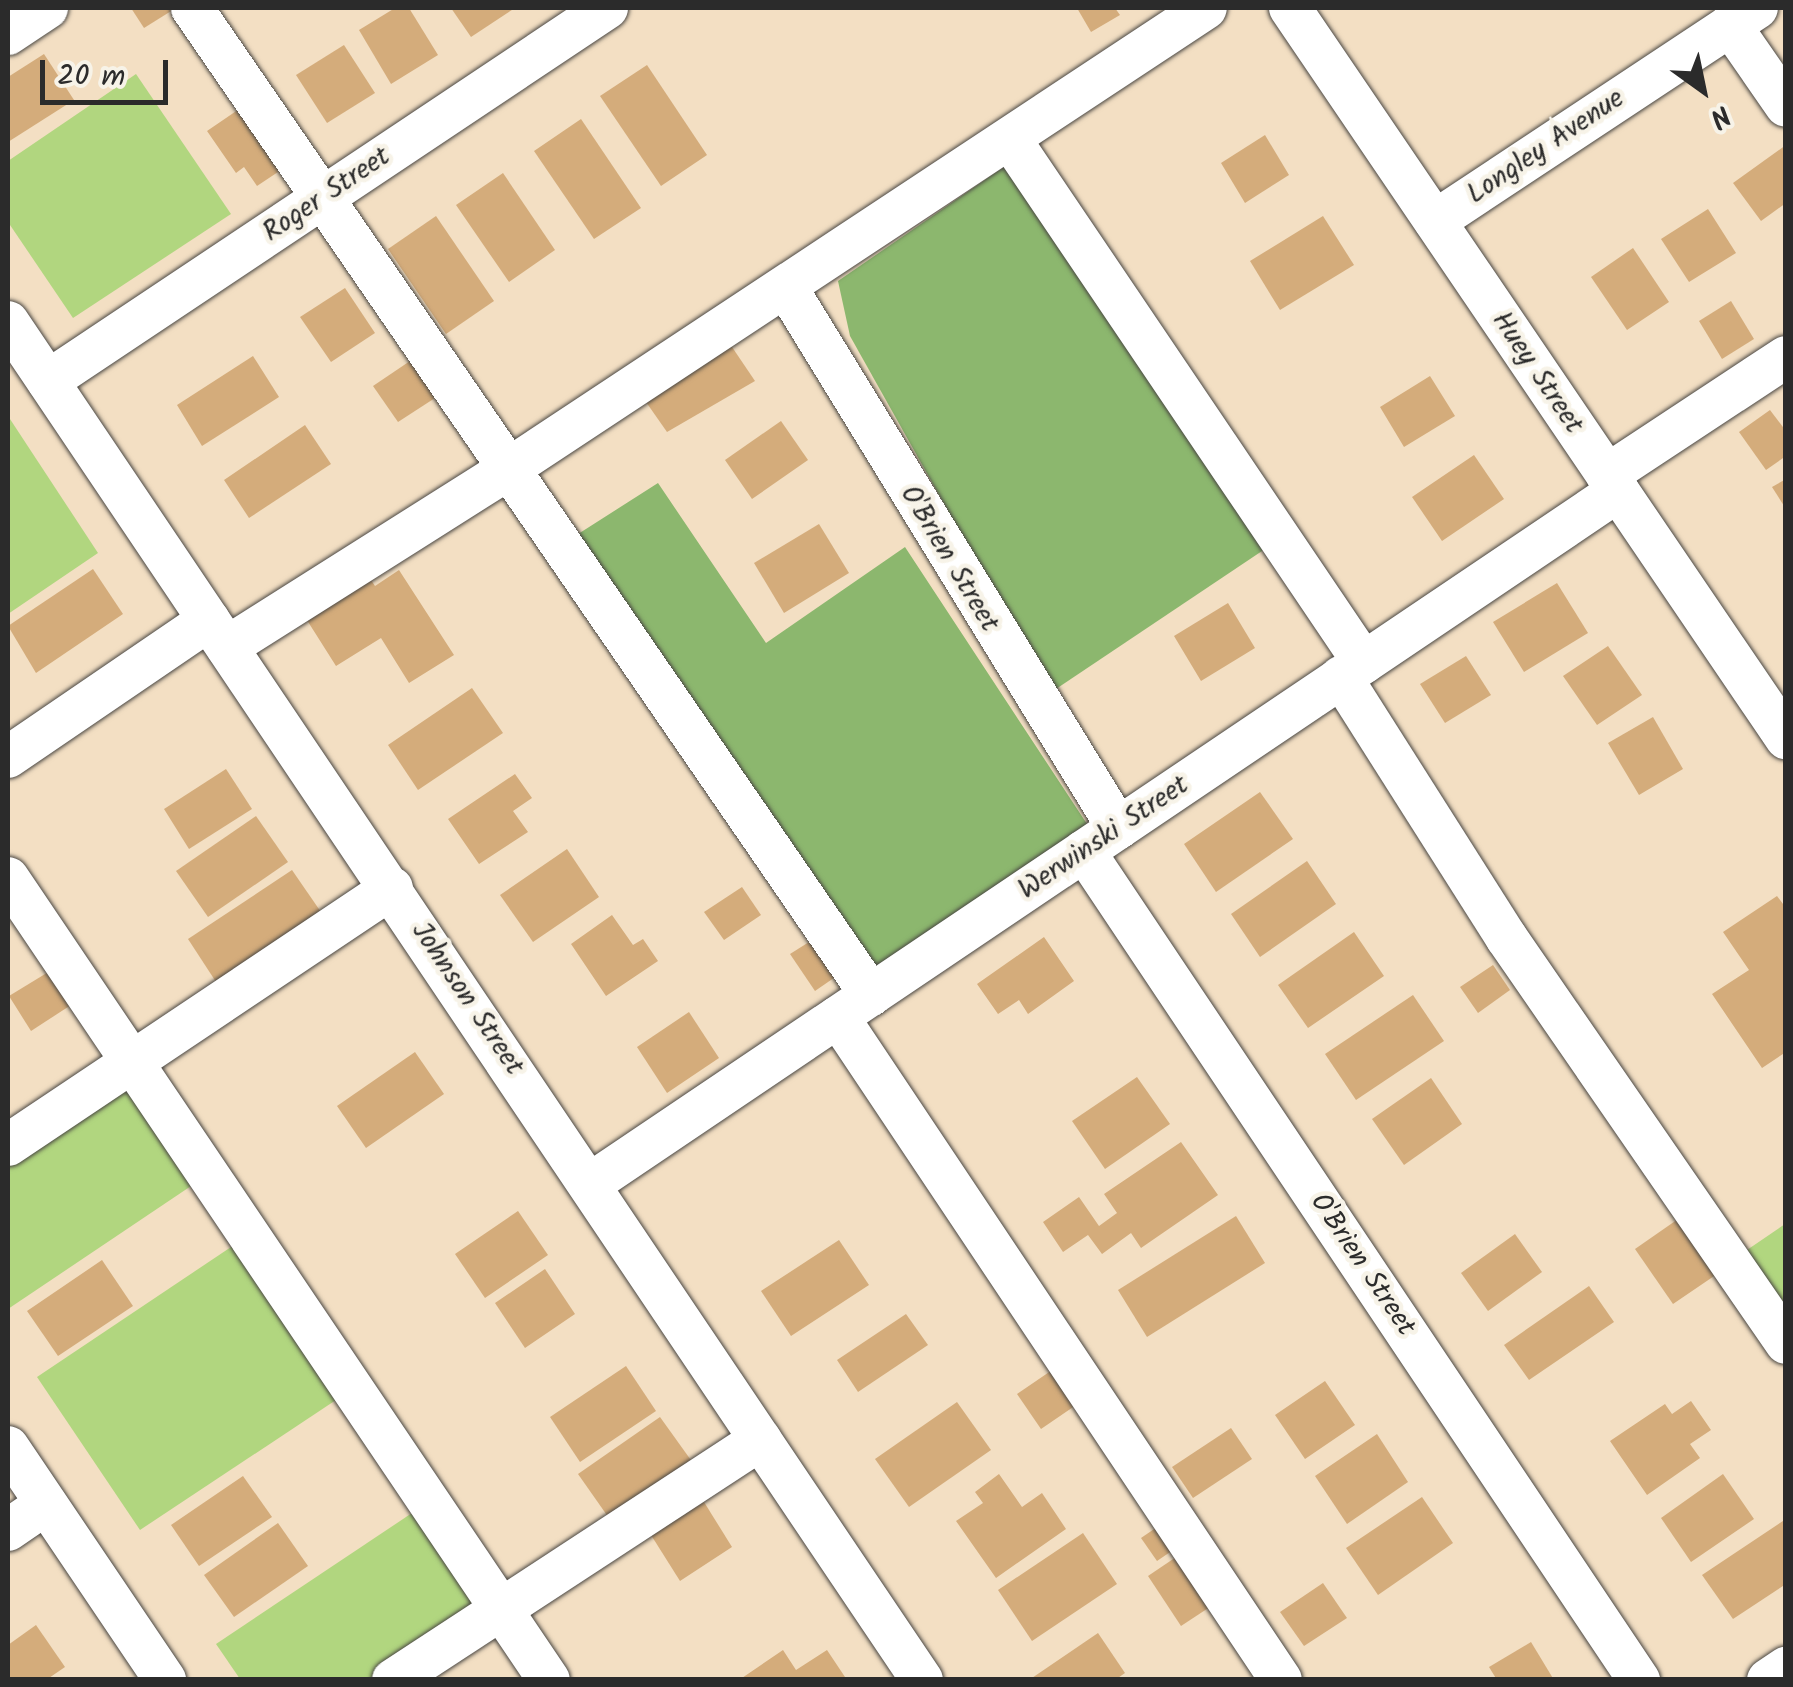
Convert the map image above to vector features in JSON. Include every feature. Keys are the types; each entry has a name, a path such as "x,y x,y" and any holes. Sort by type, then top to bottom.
{"street":[{"path":"8,34 47,8"},
{"path":"192,8 510,468 1281,1680"},
{"name":"Roger Street","path":"48,382 607,8"},
{"path":"8,757 510,468 1206,8"},
{"name":"Huey Street","path":"1290,8 1786,738"},
{"path":"1744,16 1786,106"},
{"name":"Longley Avenue","path":"1435,221 1744,16"},
{"path":"1010,139 1353,670 1506,937 1786,1342"},
{"name":"O'Brien Street","path":"786,286 1118,828"},
{"name":"Johnson Street","path":"8,322 922,1680"},
{"name":"Werwinski Street","path":"590,1184 1353,670 1786,357"},
{"name":"O'Brien Street","path":"1084,852 1639,1680"},
{"path":"8,878 549,1680"},
{"path":"8,1145 392,888"},
{"path":"393,1680 760,1440"},
{"path":"8,1447 165,1680"},
{"path":"8,1530 46,1504"},
{"path":"1768,1680 1786,1668"}],"green space":[{"path":"136,74 231,214 73,318 8,222 8,161"},
{"path":"1008,164 1271,545 1050,693 850,336 838,281"},
{"path":"8,416 98,553 8,614"},
{"path":"658,483 766,643 905,547 1089,827 874,970 575,536"},
{"path":"131,1078 200,1180 8,1309 8,1159"},
{"path":"1785,1224 1785,1314 1744,1252"},
{"path":"240,1241 342,1396 140,1530 37,1377"},
{"path":"418,1509 484,1606 374,1679 240,1679 216,1644"}],"building":[{"path":"131,8 176,8 144,28"},
{"path":"395,8 409,8 438,55 391,84 359,30"},
{"path":"451,8 515,8 471,37"},
{"path":"1077,8 1115,8 1120,15 1091,32"},
{"path":"344,45 375,93 327,123 296,75"},
{"path":"44,54 74,100 8,142 8,77"},
{"path":"647,65 707,155 661,186 600,96"},
{"path":"248,103 290,164 257,186 244,167 236,173 207,131"},
{"path":"581,119 641,208 594,239 534,151"},
{"path":"1265,135 1289,175 1245,203 1221,163"},
{"path":"1786,145 1786,203 1761,221 1733,183"},
{"path":"503,173 555,250 509,282 456,205"},
{"path":"1708,209 1736,253 1689,282 1661,239"},
{"path":"436,216 494,301 446,334 388,249"},
{"path":"1323,216 1354,265 1280,310 1250,261"},
{"path":"1633,248 1669,302 1627,330 1591,277"},
{"path":"345,288 375,333 331,362 300,317"},
{"path":"1731,301 1754,339 1722,359 1699,321"},
{"path":"730,344 755,381 667,432 646,402"},
{"path":"253,356 279,397 202,446 177,405"},
{"path":"410,361 435,398 398,422 373,386"},
{"path":"1430,376 1455,416 1404,447 1380,407"},
{"path":"1770,410 1786,431 1786,456 1766,470 1739,432"},
{"path":"781,421 808,460 752,499 725,460"},
{"path":"305,425 331,464 249,518 224,480"},
{"path":"1474,455 1504,499 1442,541 1412,497"},
{"path":"1786,479 1786,509 1772,487"},
{"path":"819,524 849,573 784,613 754,563"},
{"path":"93,569 123,614 36,673 8,626"},
{"path":"399,570 454,655 409,683 381,638 336,666 305,617 369,577 375,586"},
{"path":"1557,583 1588,633 1524,672 1493,622"},
{"path":"1228,603 1255,648 1201,681 1174,636"},
{"path":"1608,646 1642,695 1597,725 1563,676"},
{"path":"1466,656 1491,695 1445,723 1420,684"},
{"path":"472,688 503,733 418,790 388,745"},
{"path":"1653,717 1683,769 1639,795 1608,743"},
{"path":"226,769 252,809 189,849 164,809"},
{"path":"515,774 532,798 513,811 528,832 479,864 448,819"},
{"path":"1260,792 1293,839 1216,892 1184,844"},
{"path":"256,816 288,862 208,917 176,871"},
{"path":"567,849 599,897 533,942 500,895"},
{"path":"1307,861 1336,904 1260,957 1231,914"},
{"path":"292,870 323,915 218,985 188,939"},
{"path":"742,887 761,915 724,940 704,912"},
{"path":"1777,896 1786,908 1786,1052 1762,1068 1712,994 1749,970 1723,932"},
{"path":"612,915 633,945 643,939 658,961 606,996 571,944"},
{"path":"1354,932 1384,976 1308,1028 1278,985"},
{"path":"817,937 841,973 815,991 790,954"},
{"path":"1044,937 1074,981 1028,1014 1019,1000 998,1014 977,984"},
{"path":"1493,965 1510,990 1478,1013 1460,987"},
{"path":"50,971 71,1005 31,1031 9,996"},
{"path":"1413,995 1444,1041 1356,1100 1325,1054"},
{"path":"689,1012 719,1058 667,1093 637,1047"},
{"path":"415,1052 444,1094 366,1148 337,1106"},
{"path":"1137,1077 1170,1124 1105,1169 1072,1121"},
{"path":"1431,1078 1462,1124 1404,1165 1372,1119"},
{"path":"1181,1142 1218,1195 1141,1248 1131,1233 1102,1254 1088,1235 1063,1252 1043,1222 1079,1197 1099,1226 1117,1213 1104,1194"},
{"path":"518,1211 548,1255 485,1298 455,1254"},
{"path":"1236,1216 1265,1263 1147,1337 1118,1290"},
{"path":"1681,1217 1720,1272 1673,1304 1635,1249"},
{"path":"1515,1234 1542,1272 1488,1311 1461,1273"},
{"path":"839,1240 869,1285 791,1336 761,1291"},
{"path":"102,1260 133,1306 58,1356 27,1311"},
{"path":"545,1269 575,1314 525,1348 495,1303"},
{"path":"1589,1286 1614,1322 1529,1380 1504,1345"},
{"path":"906,1314 928,1345 858,1392 837,1360"},
{"path":"626,1366 656,1411 580,1462 550,1417"},
{"path":"1058,1366 1082,1401 1041,1429 1017,1394"},
{"path":"1325,1381 1355,1425 1305,1459 1275,1415"},
{"path":"1691,1401 1711,1430 1690,1444 1700,1458 1647,1495 1610,1441 1665,1404 1672,1414"},
{"path":"957,1402 991,1450 909,1507 875,1459"},
{"path":"660,1417 693,1463 611,1521 578,1474"},
{"path":"1231,1428 1252,1459 1193,1498 1172,1467"},
{"path":"1377,1434 1408,1482 1347,1524 1315,1476"},
{"path":"999,1474 1022,1507 1042,1493 1066,1529 996,1578 956,1521 983,1503 975,1492"},
{"path":"1723,1474 1754,1519 1691,1562 1661,1518"},
{"path":"243,1476 272,1517 199,1566 171,1525"},
{"path":"1422,1497 1453,1543 1378,1595 1346,1548"},
{"path":"704,1502 732,1547 680,1581 651,1535"},
{"path":"1786,1519 1786,1584 1733,1619 1702,1575"},
{"path":"278,1523 308,1566 234,1617 204,1575"},
{"path":"1163,1523 1179,1546 1157,1561 1141,1538"},
{"path":"1083,1533 1117,1584 1032,1641 998,1590"},
{"path":"1185,1551 1219,1601 1181,1626 1148,1576"},
{"path":"1323,1583 1347,1618 1304,1646 1280,1612"},
{"path":"36,1625 65,1667 46,1680 8,1680 8,1645"},
{"path":"1098,1633 1125,1673 1115,1680 1029,1680"},
{"path":"1531,1642 1554,1680 1497,1680 1489,1667"},
{"path":"783,1650 796,1670 827,1650 847,1680 739,1680"}]}
